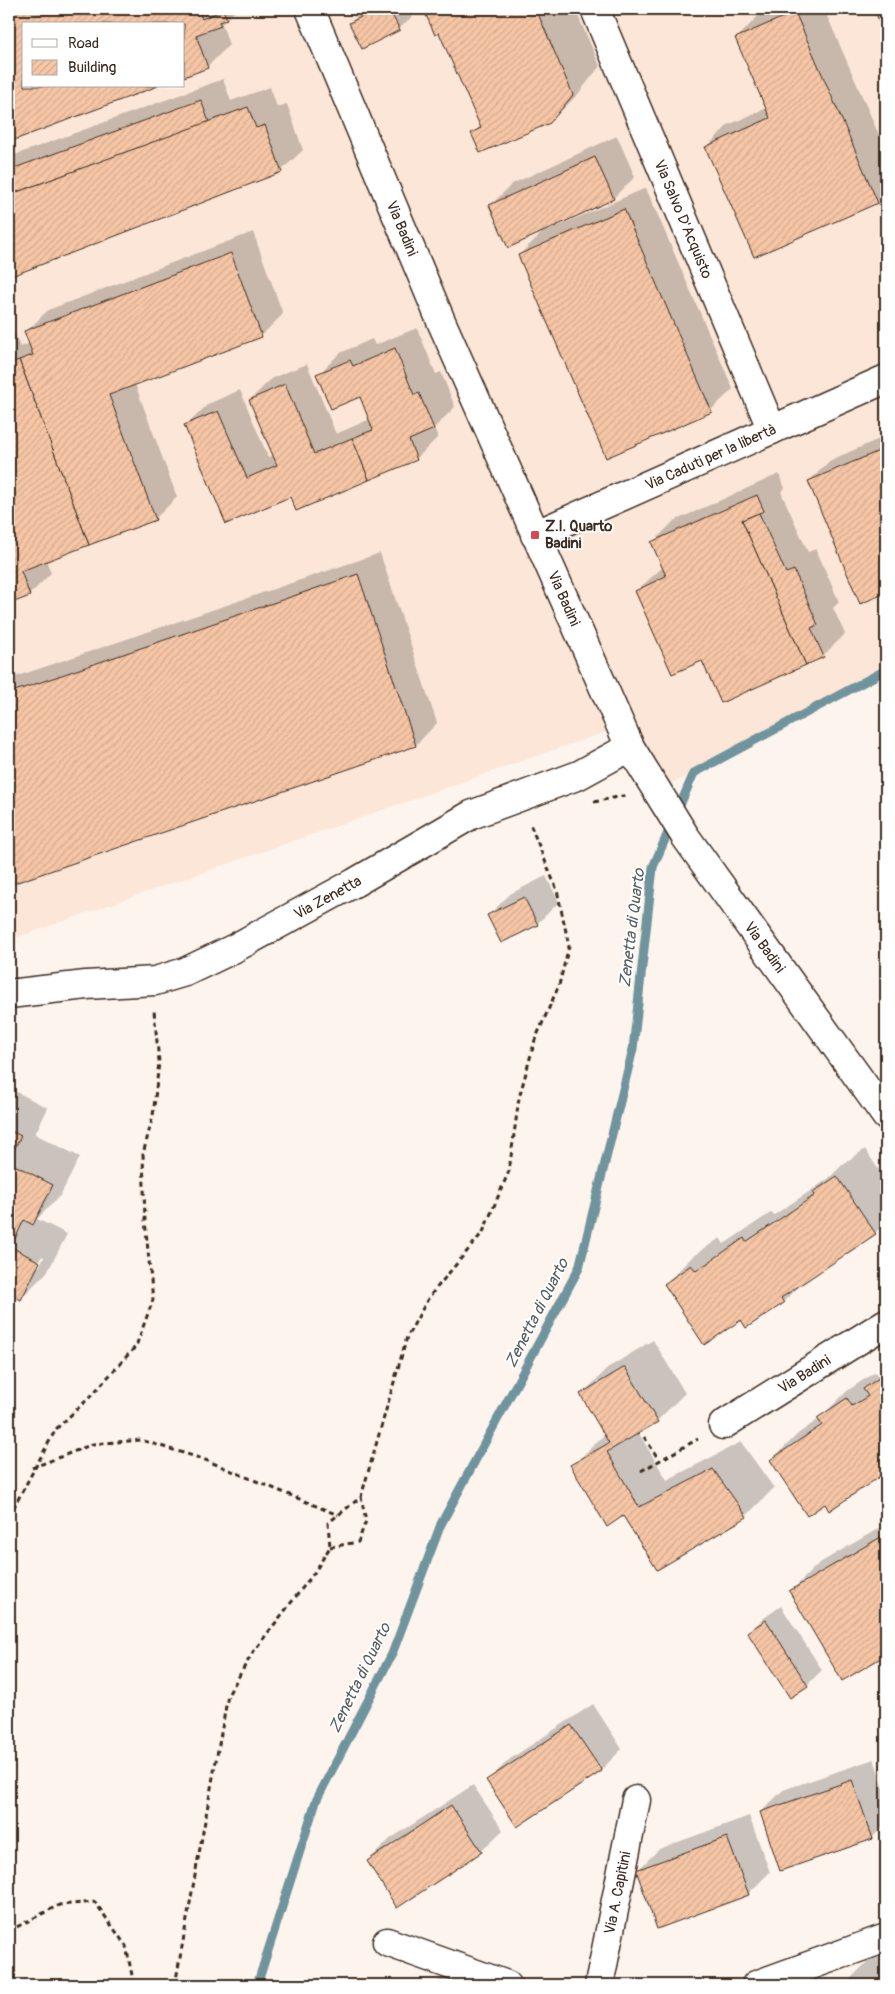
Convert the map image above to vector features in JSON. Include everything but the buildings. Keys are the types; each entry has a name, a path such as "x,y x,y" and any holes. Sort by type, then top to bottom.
{"street":[{"name":"Via Badini","path":"310,9 441,321 630,747 685,836 886,1116"},
{"name":"Via Salvo D'Acquisto","path":"595,9 772,430"},
{"name":"Via Caduti per la libertà","path":"535,534 886,379"},
{"name":"Via Zenetta","path":"9,994 86,985 155,981 185,972 233,949 471,815 579,775 630,747"},
{"name":"Via Badini","path":"723,1426 886,1323"},
{"name":"Via A. Capitini","path":"599,1985 636,1800"},
{"path":"756,1985 886,1938"},
{"path":"387,1942 507,1985"}],"path":[{"path":"330,1547 358,1542 366,1521 361,1497 407,1337 429,1297 484,1232 509,1171 519,1098 535,1040 559,985 569,946 557,890 529,822"},
{"path":"9,1516 32,1468 56,1429 90,1396 136,1346 153,1300 145,1221 143,1154 153,1116 159,1062 154,1005"},
{"path":"641,1471 723,1426"},
{"path":"644,1437 660,1461"},
{"path":"32,1468 93,1444 141,1440 203,1459 338,1515"},
{"path":"174,1985 228,1694 253,1652 314,1573 330,1547 328,1523 361,1497"},
{"path":"9,1931 59,1906 94,1902 126,1946 134,1985"}],"shaded area":[{"path":"9,9 886,9 886,673 651,794 617,728 9,940"}],"waterway":[{"name":"Zenetta di Quarto","path":"257,1985 316,1801 392,1654 441,1524 579,1268 633,1049 653,867 694,773 886,670"}],"place":[{"name":"Z.I. Quarto Badini","path":"535,535"}]}
